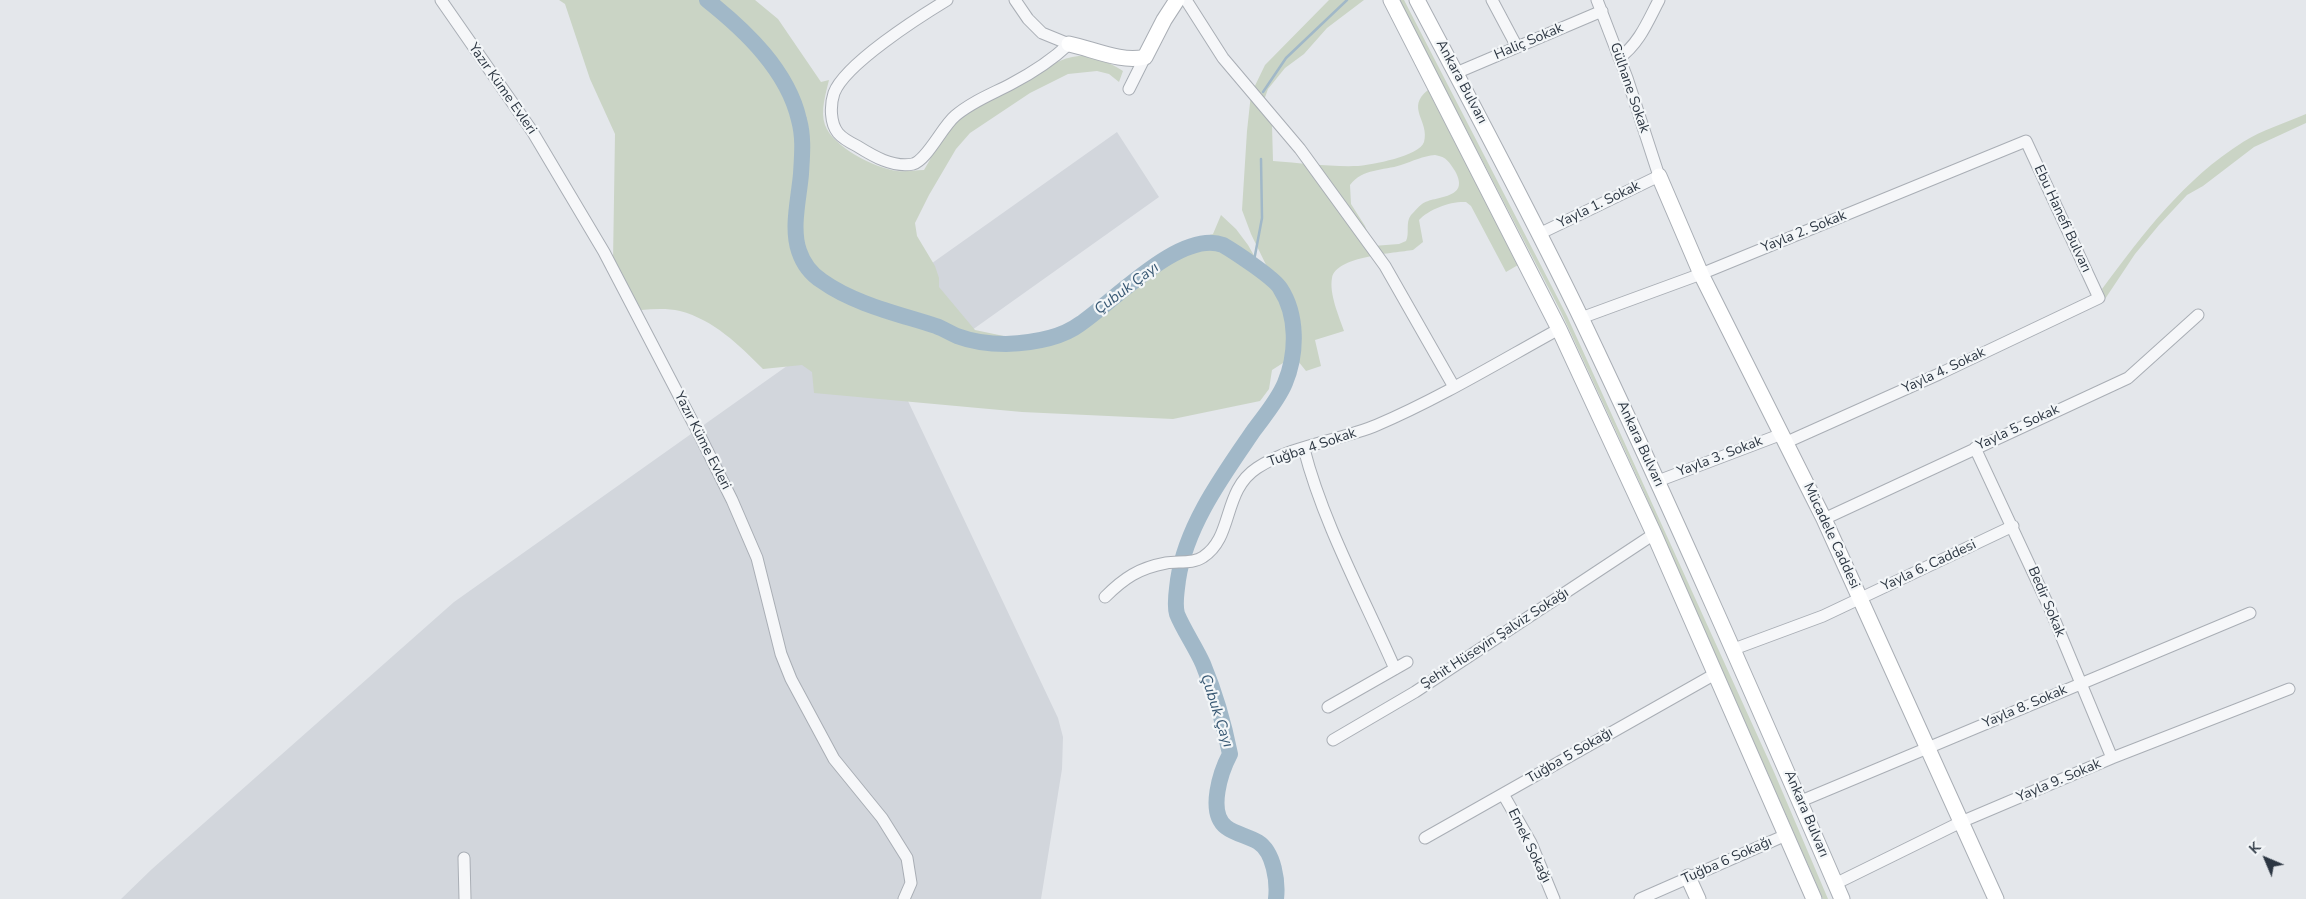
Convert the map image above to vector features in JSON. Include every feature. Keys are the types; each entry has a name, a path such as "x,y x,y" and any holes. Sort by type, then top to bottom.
{"main road":[{"path":"1069,44 1122,58 1137,59 1145,57 1164,20 1177,0"},
{"name":"Ankara Bulvarı","path":"1391,0 1559,329 1654,534 1814,899"},
{"name":"Ankara Bulvarı","path":"1418,0 1581,318 1658,481 1734,649 1842,899"},
{"name":"Mücadele Caddesi","path":"1658,176 1701,274 1785,438 1861,598 1996,899"},
{"path":"1688,877 1698,899"}],"street":[{"name":"Yazır Küme Evleri","path":"441,0 532,131 599,244 700,436 736,508 757,558 782,654 791,679 834,759 877,811 907,858 911,883 904,899"},
{"path":"947,0 895,35 855,68 841,82 834,93 831,106 832,118 838,133 857,146 894,164 919,162 926,155 941,130 955,116 1029,74 1052,59 1069,44 1042,33 1028,19 1015,0"},
{"path":"1186,0 1223,58 1300,150 1385,266 1454,386"},
{"path":"1492,0 1516,47"},
{"path":"1619,58 1632,48 1638,40 1659,0"},
{"name":"Haliç Sokak","path":"1456,73 1516,47 1600,6"},
{"name":"Gülhane Sokak","path":"1600,6 1658,176"},
{"path":"1129,89 1145,57"},
{"name":"Yayla 2. Sokak","path":"1581,318 1701,274 2026,141"},
{"name":"Ebu Hanefi Bulvarı","path":"2026,141 2099,298"},
{"name":"Yayla 1. Sokak","path":"1539,234 1658,176"},
{"name":"Yayla 4. Sokak","path":"1785,438 1939,374 2099,298"},
{"name":"Yayla 5. Sokak","path":"1824,519 2128,378 2198,315"},
{"name":"Tuğba 4 Sokak","path":"1105,597 1128,576 1166,563 1202,558 1216,543 1228,516 1235,492 1243,479 1264,464 1304,448 1361,432 1396,417 1559,329"},
{"name":"Yayla 3. Sokak","path":"1658,481 1785,438"},
{"path":"1304,448 1311,477 1395,669"},
{"name":"Bedir Sokak","path":"1975,448 2013,526 2050,609 2112,758"},
{"name":"Yayla 6. Caddesi","path":"1734,649 1823,616 2013,526"},
{"name":"Şehit Hüseyin Şalviz Sokağı","path":"1333,740 1415,692 1654,534"},
{"name":"Yayla 8. Sokak","path":"1800,801 2250,613"},
{"path":"1328,707 1407,662"},
{"name":"Tuğba 5 Sokağı","path":"1425,838 1715,674"},
{"name":"Yayla 9. Sokak","path":"1835,884 1961,822 2112,758 2289,689"},
{"name":"Emek Sokağı","path":"1503,794 1531,843 1554,899"},
{"name":"Tuğba 6 Sokağı","path":"1640,899 1786,835"},
{"path":"464,858 465,899"}],"shaded area":[{"path":"1117,132 1159,197 899,382 1058,718 1063,737 1062,769 1041,899 121,899 152,869 454,602"}],"green space":[{"path":"559,0 755,0 778,19 821,82 829,80 823,114 829,133 845,148 856,155 878,166 897,171 924,170 943,136 957,121 1052,64 1074,57 1085,56 1109,63 1123,71 1119,82 1109,74 1097,71 1068,74 1030,93 970,133 956,149 915,223 917,236 935,266 939,278 939,287 975,330 1018,339 1075,323 1168,251 1189,241 1213,234 1221,215 1236,229 1248,245 1276,294 1270,273 1251,234 1242,210 1251,94 1265,65 1329,0 1364,0 1327,28 1304,54 1285,68 1268,89 1264,100 1272,125 1273,161 1358,166 1394,159 1414,152 1424,142 1424,128 1418,109 1421,97 1428,90 1518,265 1506,272 1471,206 1466,202 1454,203 1434,209 1419,220 1423,242 1413,250 1355,260 1336,271 1331,284 1335,305 1344,331 1315,340 1321,366 1306,371 1294,356 1272,370 1269,389 1260,401 1173,419 1022,412 814,393 812,372 802,365 763,369 735,342 704,320 675,310 641,310 613,262 615,134 590,79 565,4","holes":["1435,155 1447,160 1455,171 1459,180 1455,192 1422,204 1409,218 1406,241 1399,244 1373,246 1365,226 1351,204 1350,185 1367,173"]},
{"path":"1399,0 1404,0 1567,316 1774,772 1828,899 1823,899 1640,483 1561,312"},
{"path":"2306,114 2306,123 2254,147 2203,186 2187,195 2135,254 2105,299 2102,289 2149,228 2183,190 2243,142 2266,130"}],"waterway":[{"name":"Çubuk Çayı","path":"707,0 764,53 785,85 793,102 802,134 801,174 796,213 796,233 799,251 805,264 814,275 848,296 877,308 936,326 963,338 994,344 1006,344 1025,343 1054,337 1072,329 1094,314 1148,270 1168,257 1188,248 1206,243 1223,245 1229,248 1280,288 1286,299 1293,322 1294,335 1289,372 1279,395 1219,482 1198,520 1182,560 1176,601 1177,614 1203,664 1211,686 1230,754 1220,781 1217,812 1220,820 1226,827 1258,842 1268,853 1274,868 1276,899"},
{"path":"1263,92 1286,58 1347,0"},
{"path":"1253,266 1262,218 1261,159"}]}
